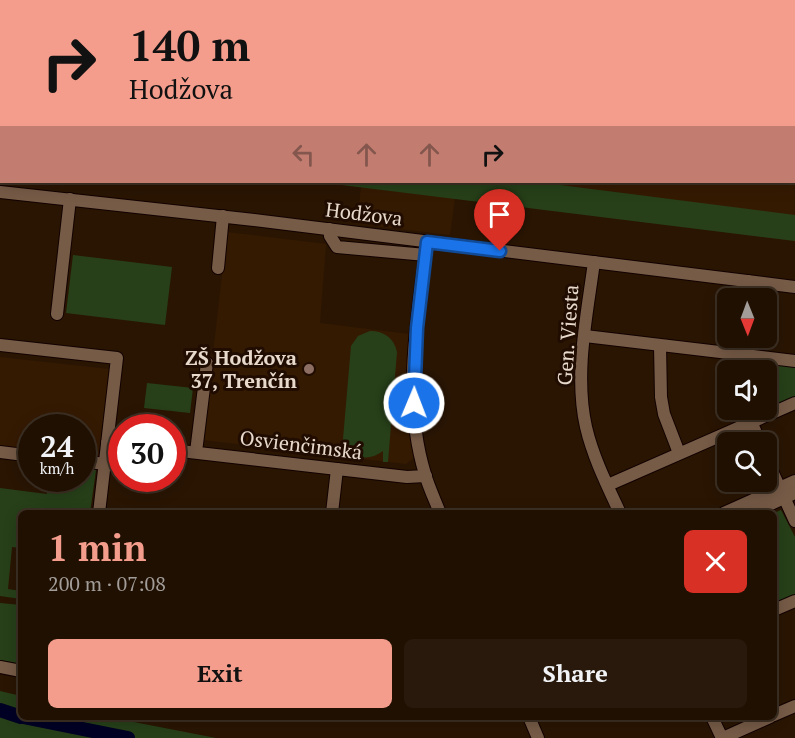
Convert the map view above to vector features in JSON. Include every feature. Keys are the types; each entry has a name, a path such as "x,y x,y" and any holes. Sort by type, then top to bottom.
{"street":[{"name":"Hodžova","path":"0,192 329,229 426,248 594,262 795,287"},
{"path":"57,314 70,199"},
{"path":"218,268 223,216"},
{"path":"426,248 417,328 414,393 417,429 426,476 439,510"},
{"name":"Gen. Viesta","path":"594,262 582,363 583,410 592,444 619,510"},
{"path":"747,288 748,281"},
{"path":"585,336 795,361"},
{"path":"0,345 117,358 99,510"},
{"path":"660,346 661,397 664,414 679,453"},
{"path":"739,360 740,348"},
{"path":"195,452 207,363"},
{"path":"608,485 795,403"},
{"path":"751,422 756,432"},
{"name":"Osvienčimská","path":"186,451 407,477 426,476"},
{"path":"0,452 18,454"},
{"path":"96,463 105,464"},
{"path":"332,510 337,469"},
{"path":"777,477 786,493 795,521"},
{"path":"756,510 786,493 795,481"},
{"path":"733,510 786,493"},
{"path":"777,609 795,601"},
{"path":"0,667 18,670"},
{"path":"777,714 795,706"},
{"path":"530,720 538,738"},
{"path":"713,720 722,738 763,720"}],"shaded area":[{"path":"326,183 795,183 795,241 455,198 450,235 357,224 361,187"},
{"name":"ZŠ Hodžova 37, Trenčín","path":"227,232 326,244 320,323 409,334 406,404 415,457 406,464 203,440"},
{"path":"0,357 109,369 99,457 96,457 96,414 18,414 18,448 0,446"}],"green space":[{"path":"325,183 545,183 795,215 795,241"},
{"path":"73,255 172,267 165,325 66,313"},
{"path":"370,331 388,336 397,352 388,462 383,462 383,451 371,457 359,457 350,451 343,439 351,346 358,336"},
{"path":"746,357 770,360 746,360"},
{"path":"777,361 795,363 795,400 777,408"},
{"path":"147,383 193,388 190,413 144,408"},
{"path":"0,488 47,494 47,492 93,492 90,510 18,510 18,548 12,547 8,589 18,591 18,599 0,596"},
{"path":"781,510 795,537 795,594 777,603 777,512"},
{"path":"0,603 18,605 18,663 0,660"},
{"path":"0,691 18,695 18,720 123,720 216,738 0,738"}],"waterway":[{"path":"0,710 18,716"},
{"path":"38,720 128,738"}],"railway":[{"path":"784,183 795,184"}],"place":[{"name":"ZŠ Hodžova 37, Trenčín","path":"309,369"}],"route":[{"path":"414,403 417,328 427,242 500,251"}]}
